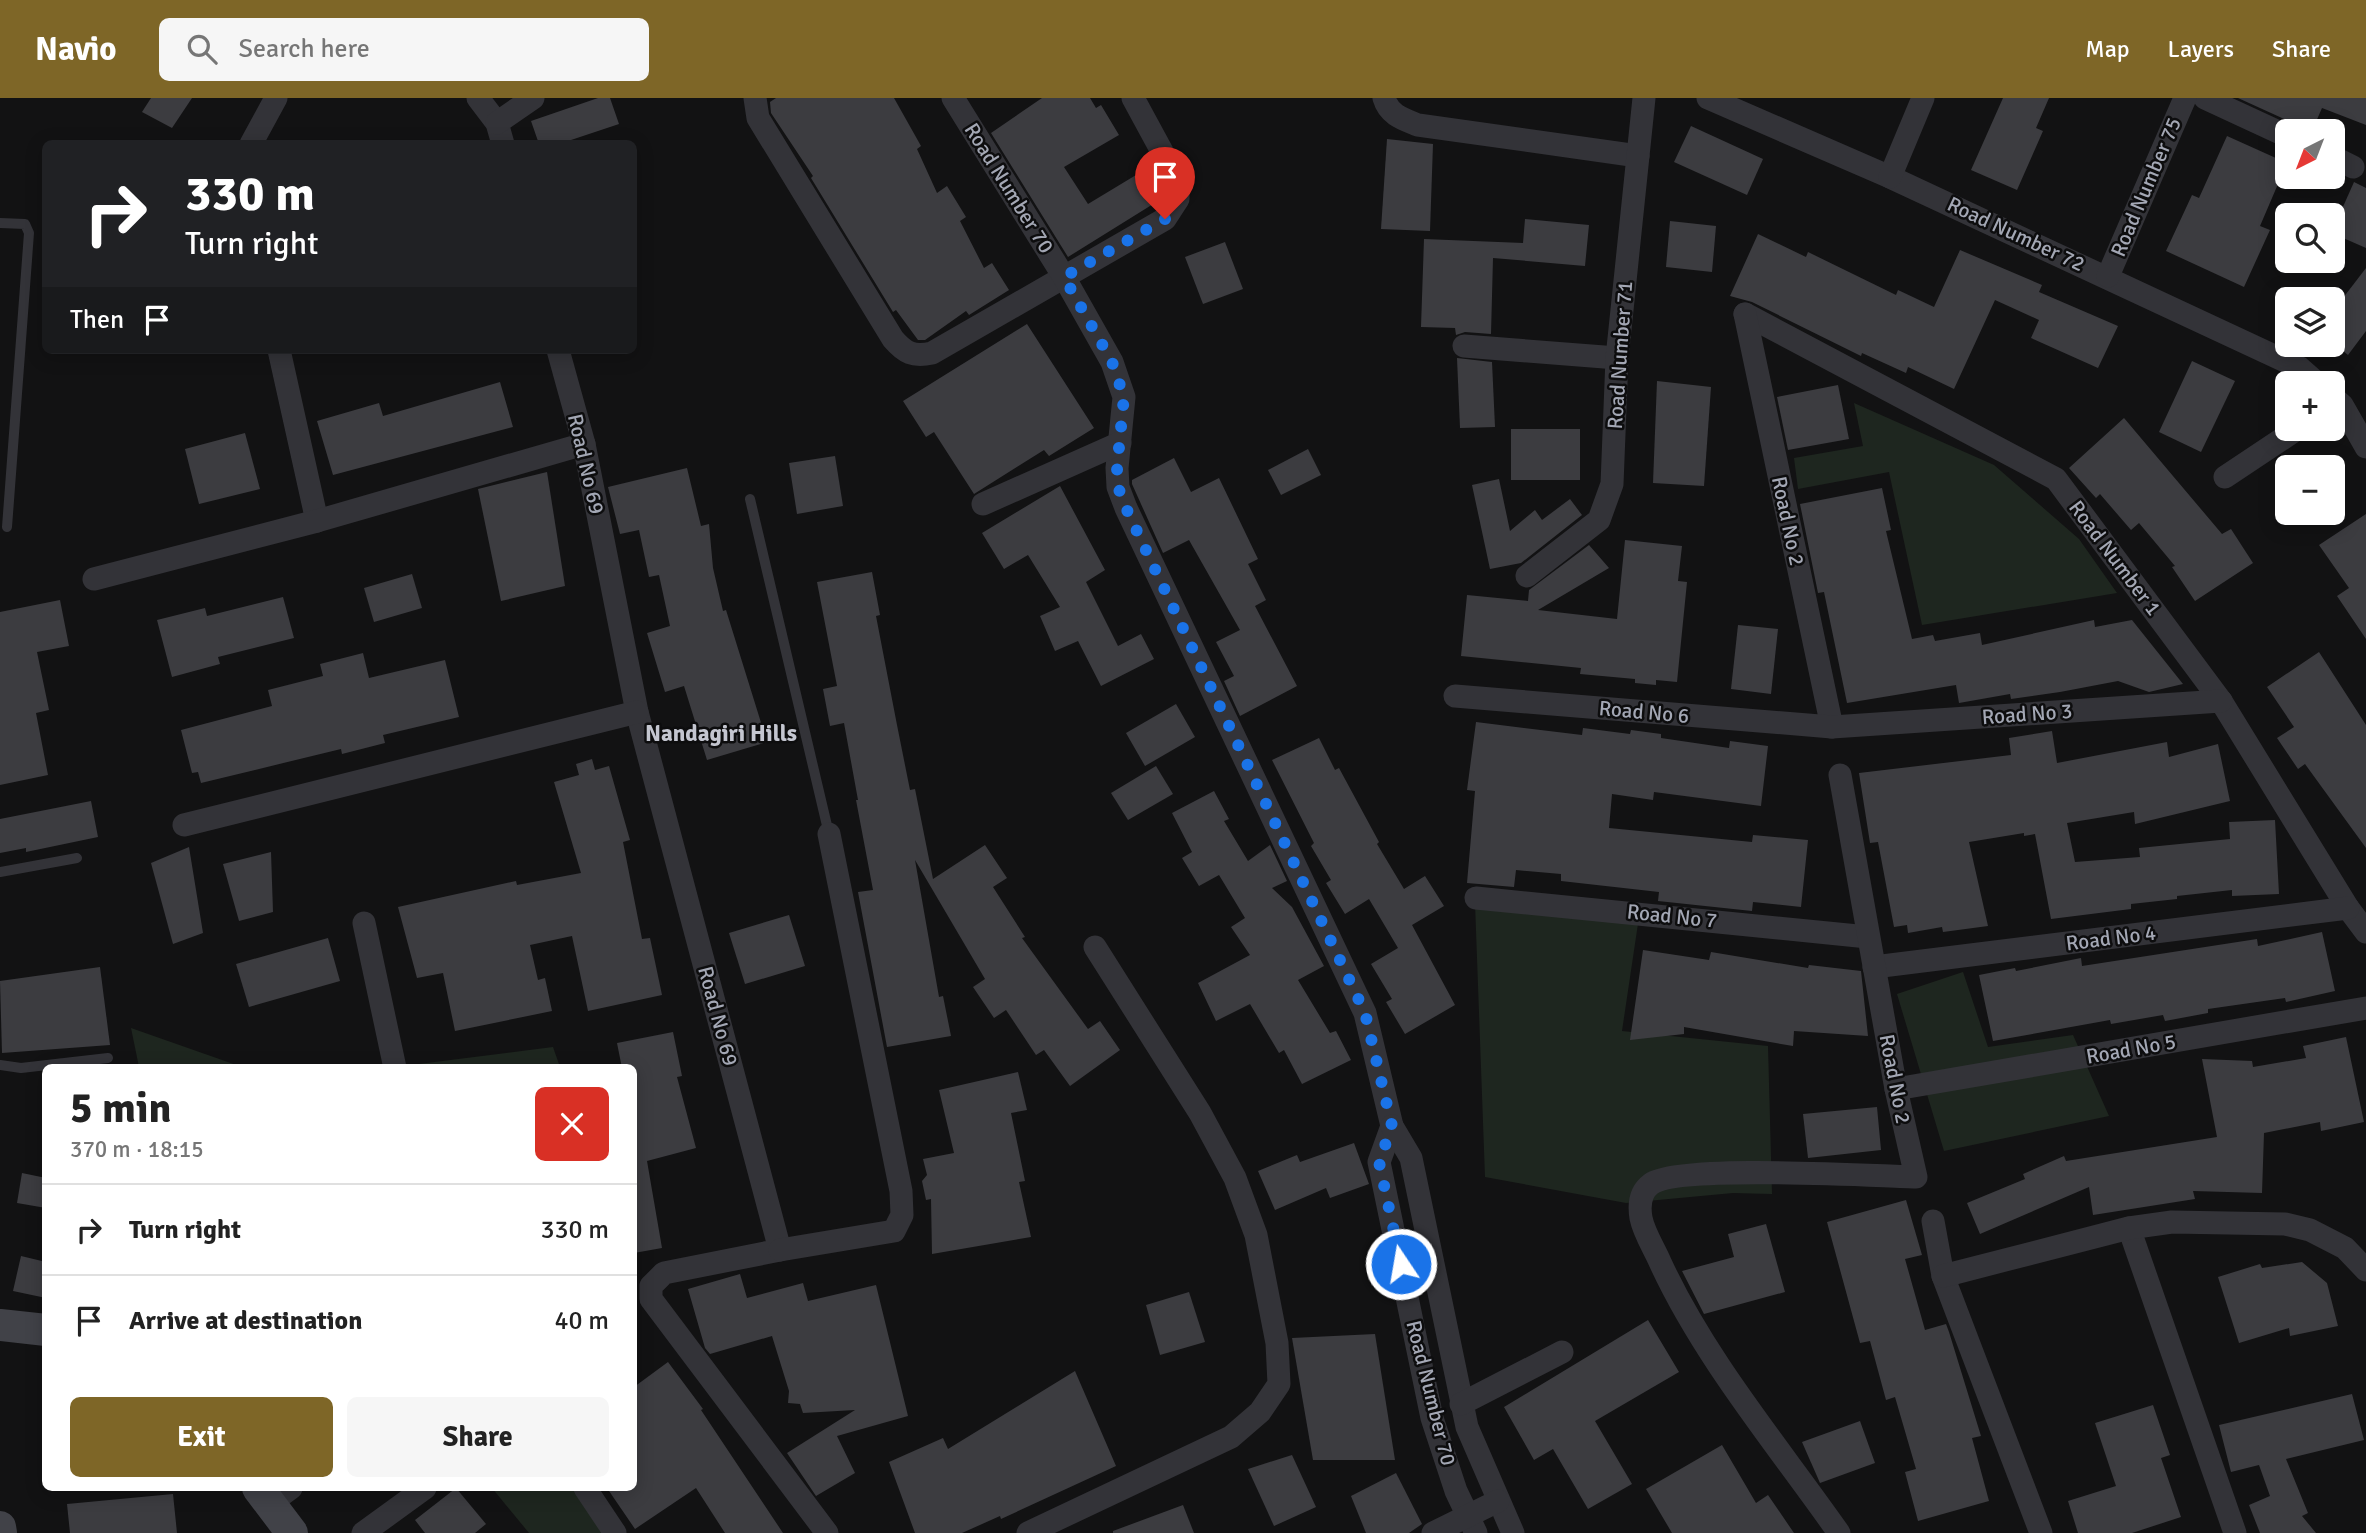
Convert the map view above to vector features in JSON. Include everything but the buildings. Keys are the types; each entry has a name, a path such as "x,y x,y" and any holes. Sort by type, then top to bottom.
{"main road":[{"path":"0,1325 42,1330"},
{"path":"274,1493 292,1533"},
{"path":"0,1527 1,1533"}],"street":[{"path":"253,140 276,98"},
{"path":"478,98 500,133 523,101"},
{"path":"755,98 758,118 893,339 905,352 918,356 932,353 1165,219 1178,199 1178,181 1133,98"},
{"name":"Road Number 70","path":"953,98 1064,277 1112,362 1124,397 1118,487 1126,508 1365,1013 1392,1126 1379,1162 1432,1418 1472,1524"},
{"path":"1384,98 1387,107 1398,117 1418,125 1638,156"},
{"name":"Road Number 71","path":"1527,576 1599,520 1612,484 1617,358 1644,98"},
{"name":"Road Number 72","path":"1708,98 2108,276 2304,371"},
{"path":"1890,177 1923,98"},
{"name":"Road Number 75","path":"2108,276 2185,98"},
{"path":"2205,98 2275,130"},
{"name":"Road Number 1","path":"1745,314 2056,479 2221,701 2348,908 2366,932"},
{"name":"Road No 2","path":"1745,314 1832,727"},
{"path":"1464,346 1617,358"},
{"path":"280,354 317,521"},
{"name":"Road No 69","path":"559,354 584,444 637,712 780,1250"},
{"path":"2345,417 2366,447"},
{"path":"2225,477 2279,441"},
{"path":"983,504 1120,443"},
{"path":"94,579 317,521 584,444"},
{"name":"Road No 6","path":"1455,696 1832,727"},
{"name":"Road No 3","path":"1832,727 2221,701"},
{"path":"184,825 637,712"},
{"name":"Road No 2","path":"1839,1533 1688,1316 1642,1220 1639,1204 1643,1193 1651,1184 1667,1177 1736,1173 1916,1177 1896,1090 1840,775"},
{"path":"827,1533 651,1299 651,1286 664,1273 894,1231 902,1215 901,1191 829,834"},
{"name":"Road No 7","path":"1476,898 1868,937"},
{"name":"Road No 4","path":"1874,967 2348,908"},
{"path":"364,923 394,1064"},
{"path":"1033,1532 1231,1437 1260,1412 1279,1384 1277,1343 1256,1235 1235,1178 1200,1113 1095,947"},
{"name":"Road No 5","path":"1896,1090 2366,1008"},
{"path":"1392,1126 1411,1158 1461,1404 1479,1461 1513,1533"},
{"path":"1933,1222 1943,1276 2041,1533"},
{"path":"1943,1276 2129,1228 2172,1222 2284,1224 2310,1230 2345,1248 2366,1270"},
{"path":"2129,1228 2235,1533"},
{"path":"1461,1404 1562,1352"},
{"path":"363,1533 421,1491"},
{"path":"587,1491 615,1533"},
{"path":"1433,1533 1472,1524 1498,1501"}],"lane":[{"path":"0,223 25,224 29,233 7,527"},
{"path":"750,499 829,834"},
{"path":"0,872 77,858"},
{"path":"56,1064 108,1058"},
{"path":"0,1065 21,1068 42,1066"}],"shaded area":[{"path":"1854,403 1994,465 2079,539 2117,593 1922,625 1889,472 1798,489 1794,458 1863,446"},
{"path":"1475,903 1639,917 1622,1031 1768,1046 1772,1194 1733,1193 1626,1203 1485,1177"},
{"path":"1963,972 1988,1047 2073,1035 2109,1116 1944,1151 1897,994"},
{"path":"131,1028 233,1064 138,1064"},
{"path":"553,1047 559,1064 419,1064"},
{"path":"494,1491 589,1491 610,1533 529,1533"}],"district":[{"name":"Nandagiri Hills","path":"721,733"}],"route":[{"path":"1165,219 1064,277 1112,362 1124,397 1117,468 1118,487 1126,508 1365,1013 1392,1126 1379,1162 1401,1264"}]}
